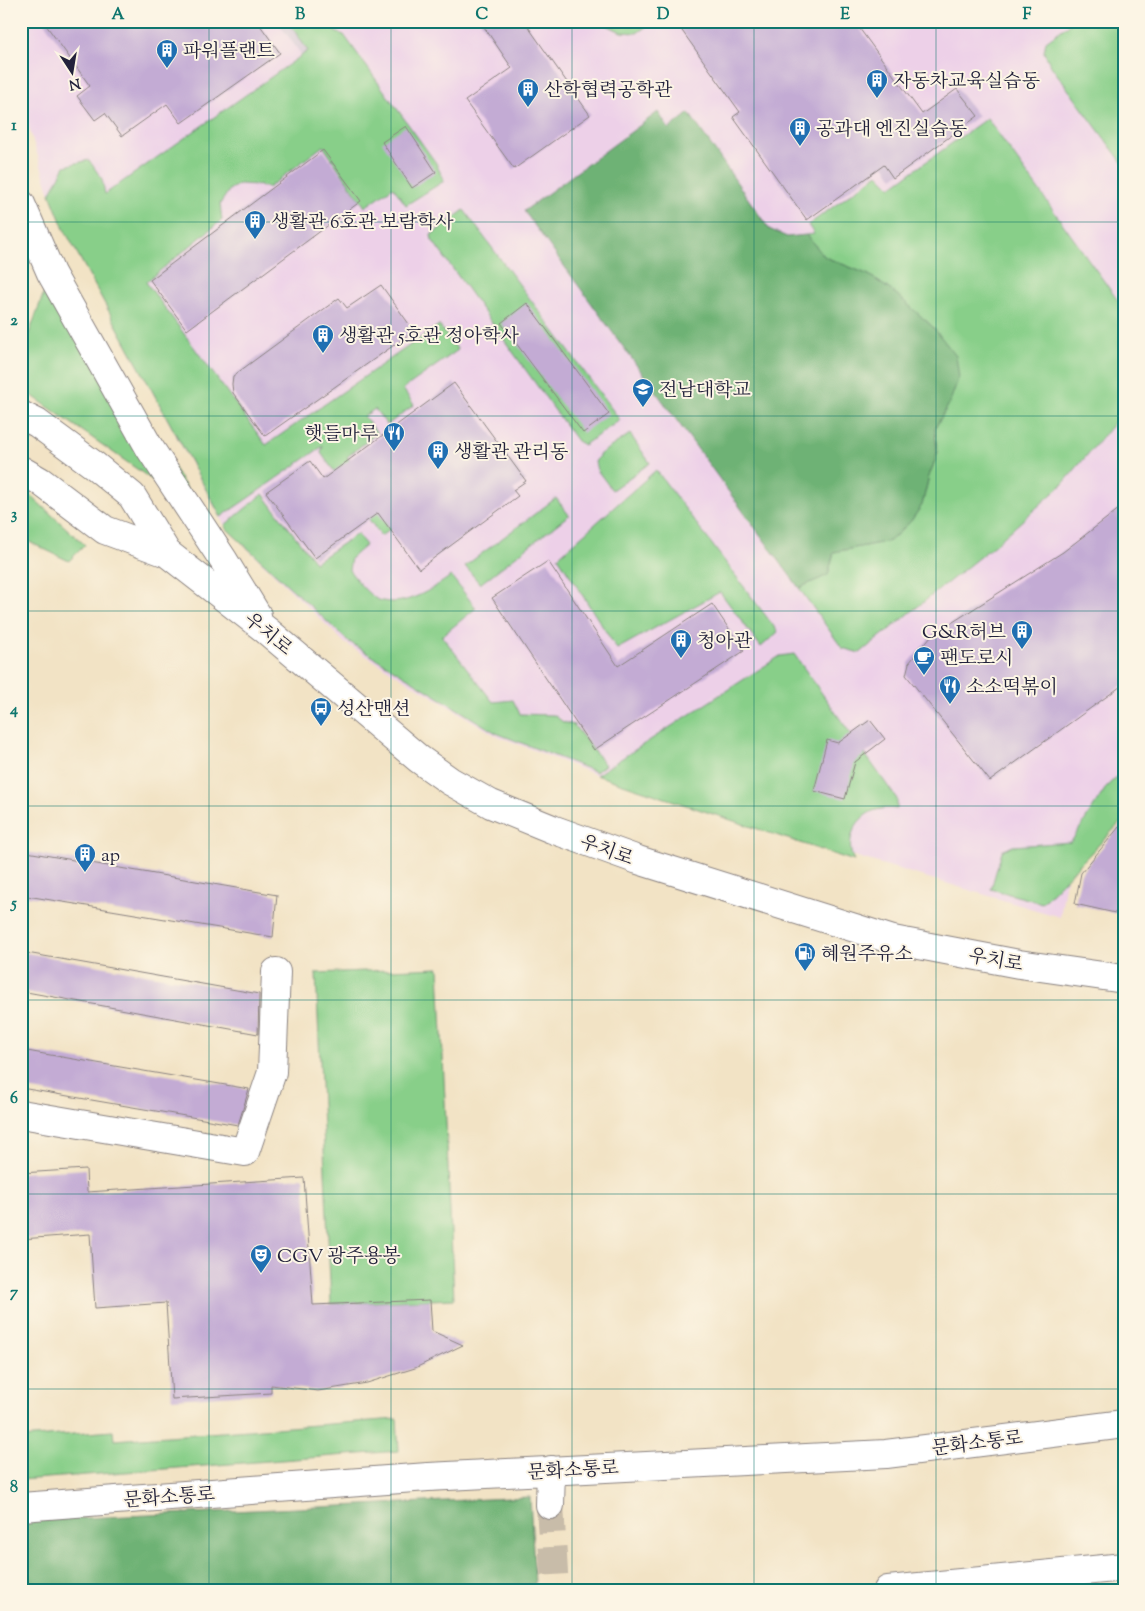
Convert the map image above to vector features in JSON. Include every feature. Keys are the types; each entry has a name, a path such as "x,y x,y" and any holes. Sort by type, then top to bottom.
{"main road":[{"path":"21,204 51,273 148,448 224,562 266,630"},
{"name":"우치로","path":"21,415 37,423 132,496 167,553"},
{"name":"우치로","path":"21,470 40,481 105,530 167,553 266,630 419,759 450,781 483,799 535,822 638,860 894,940 1019,964 1124,979"},
{"path":"21,1114 245,1152 272,1072 276,972"},
{"name":"문화소통로","path":"21,1506 406,1478 886,1454 1124,1424"},
{"path":"550,1505 551,1470"},
{"path":"888,1590 1124,1567"}],"shaded area":[{"name":"전남대학교","path":"21,21 1124,21 1124,824 1116,816 1067,873 1060,917 740,822 596,775 495,735 345,643 226,528 64,229 50,194 21,103"},
{"path":"277,21 344,21 347,25 303,57"}],"green space":[{"path":"288,21 327,21 335,32 344,35 436,163 444,181 406,205 393,187 365,207 323,146 268,188 240,184 230,189 220,204 222,220 146,282 266,445 439,325 458,350 403,389 414,405 387,425 375,409 364,416 377,433 347,457 395,525 381,536 321,453 323,446 221,517 64,229 50,194 65,166 89,160 102,179 105,194 308,51"},
{"path":"599,21 654,21 637,33 621,32"},
{"path":"1074,21 1124,21 1124,165 1051,66 1044,52 1046,41"},
{"path":"658,112 669,129 689,113 769,229 787,237 806,235 825,257 869,275 896,294 933,327 956,356 959,377 949,404 935,428 937,455 929,476 922,505 911,521 890,541 834,552 828,575 799,588 524,211"},
{"path":"987,118 1124,309 1124,411 1062,485 997,543 860,653 842,648 799,588 828,575 834,552 890,541 911,521 922,505 929,476 937,455 935,428 949,404 933,327 896,294 869,275 825,257 806,235 814,234 808,225 878,174 891,187"},
{"path":"464,210 620,420 584,445 577,441 432,240 431,235"},
{"path":"51,273 204,516 21,388 21,356"},
{"path":"630,434 650,463 612,490 597,470 595,462 600,454"},
{"path":"656,470 778,632 761,647 720,592 617,649 558,557"},
{"path":"21,487 85,545 69,561 21,538"},
{"path":"263,494 315,562 357,534 366,545 351,558 349,570 366,591 379,600 398,602 407,600 426,592 451,576 476,608 442,636 493,702 513,700 520,714 554,715 563,722 574,725 605,765 596,772 496,733 348,641 226,528 225,525"},
{"path":"556,498 569,515 480,584 465,566"},
{"path":"794,654 897,799 897,809 885,808 873,811 856,825 851,839 851,854 854,861 596,775 780,656"},
{"path":"1124,770 1124,819 1042,903 991,889 1002,851 1013,846 1071,842 1107,786"},
{"path":"439,968 454,1299 331,1304 316,973"},
{"path":"397,1419 399,1451 21,1480 21,1438 113,1431 114,1440"},
{"path":"530,1497 535,1584 373,1590 21,1590 21,1521"}],"building":[{"name":"파워플랜트","path":"43,21 257,21 280,53 181,123 167,104 122,136 105,113 95,120 77,96 90,86"},
{"name":"산학협력공학관","path":"480,21 524,21 590,115 514,169 465,101 512,68"},
{"path":"675,21 854,21 922,114 957,89 978,116 893,178 884,165 807,220 733,117 740,112"},
{"path":"406,126 436,172 412,188 382,142"},
{"name":"생활관 6호관 보람학사","path":"323,150 361,201 187,330 150,280"},
{"name":"생활관 5호관 정아학사","path":"381,285 414,331 265,436 233,393 233,376 339,298 347,308"},
{"path":"527,303 609,414 583,433 501,323"},
{"name":"생활관 관리동","path":"454,383 526,481 513,490 518,496 419,569 378,513 315,558 266,492 310,461 323,479"},
{"name":"G&R허브","path":"1124,505 1124,684 990,781 906,675 909,663 931,636 1063,552"},
{"name":"청아관","path":"548,561 618,666 712,604 744,651 594,750 492,598"},
{"path":"870,720 885,739 855,762 845,799 814,791 827,740 838,743"},
{"path":"1124,821 1124,915 1075,904 1081,873"},
{"name":"ap","path":"21,851 277,895 273,937 21,895"},
{"path":"21,952 259,994 258,1034 21,991"},
{"path":"21,1050 249,1089 238,1125 21,1088"},
{"path":"86,1169 87,1192 304,1178 313,1305 430,1300 432,1331 463,1345 415,1368 367,1383 318,1391 271,1385 271,1393 172,1399 166,1303 95,1308 90,1234 21,1239 21,1173"}],"tunnel":[{"path":"550,1505 555,1590"}],"place":[{"name":"파워플랜트","path":"167,69"},
{"name":"자동차교육실습동","path":"877,99"},
{"name":"산학협력공학관","path":"528,108"},
{"name":"공과대 엔진실습동","path":"800,147"},
{"name":"생활관 6호관 보람학사","path":"255,240"},
{"name":"생활관 5호관 정아학사","path":"323,354"},
{"name":"전남대학교","path":"643,408"},
{"name":"햇들마루","path":"394,452"},
{"name":"생활관 관리동","path":"438,470"},
{"name":"G&R허브","path":"1022,650"},
{"name":"청아관","path":"681,659"},
{"name":"팬도로시","path":"924,676"},
{"name":"소소떡볶이","path":"950,705"},
{"name":"성산맨션","path":"321,727"},
{"name":"ap","path":"85,873"},
{"name":"혜원주유소","path":"805,972"},
{"name":"CGV 광주용봉","path":"261,1274"}]}
